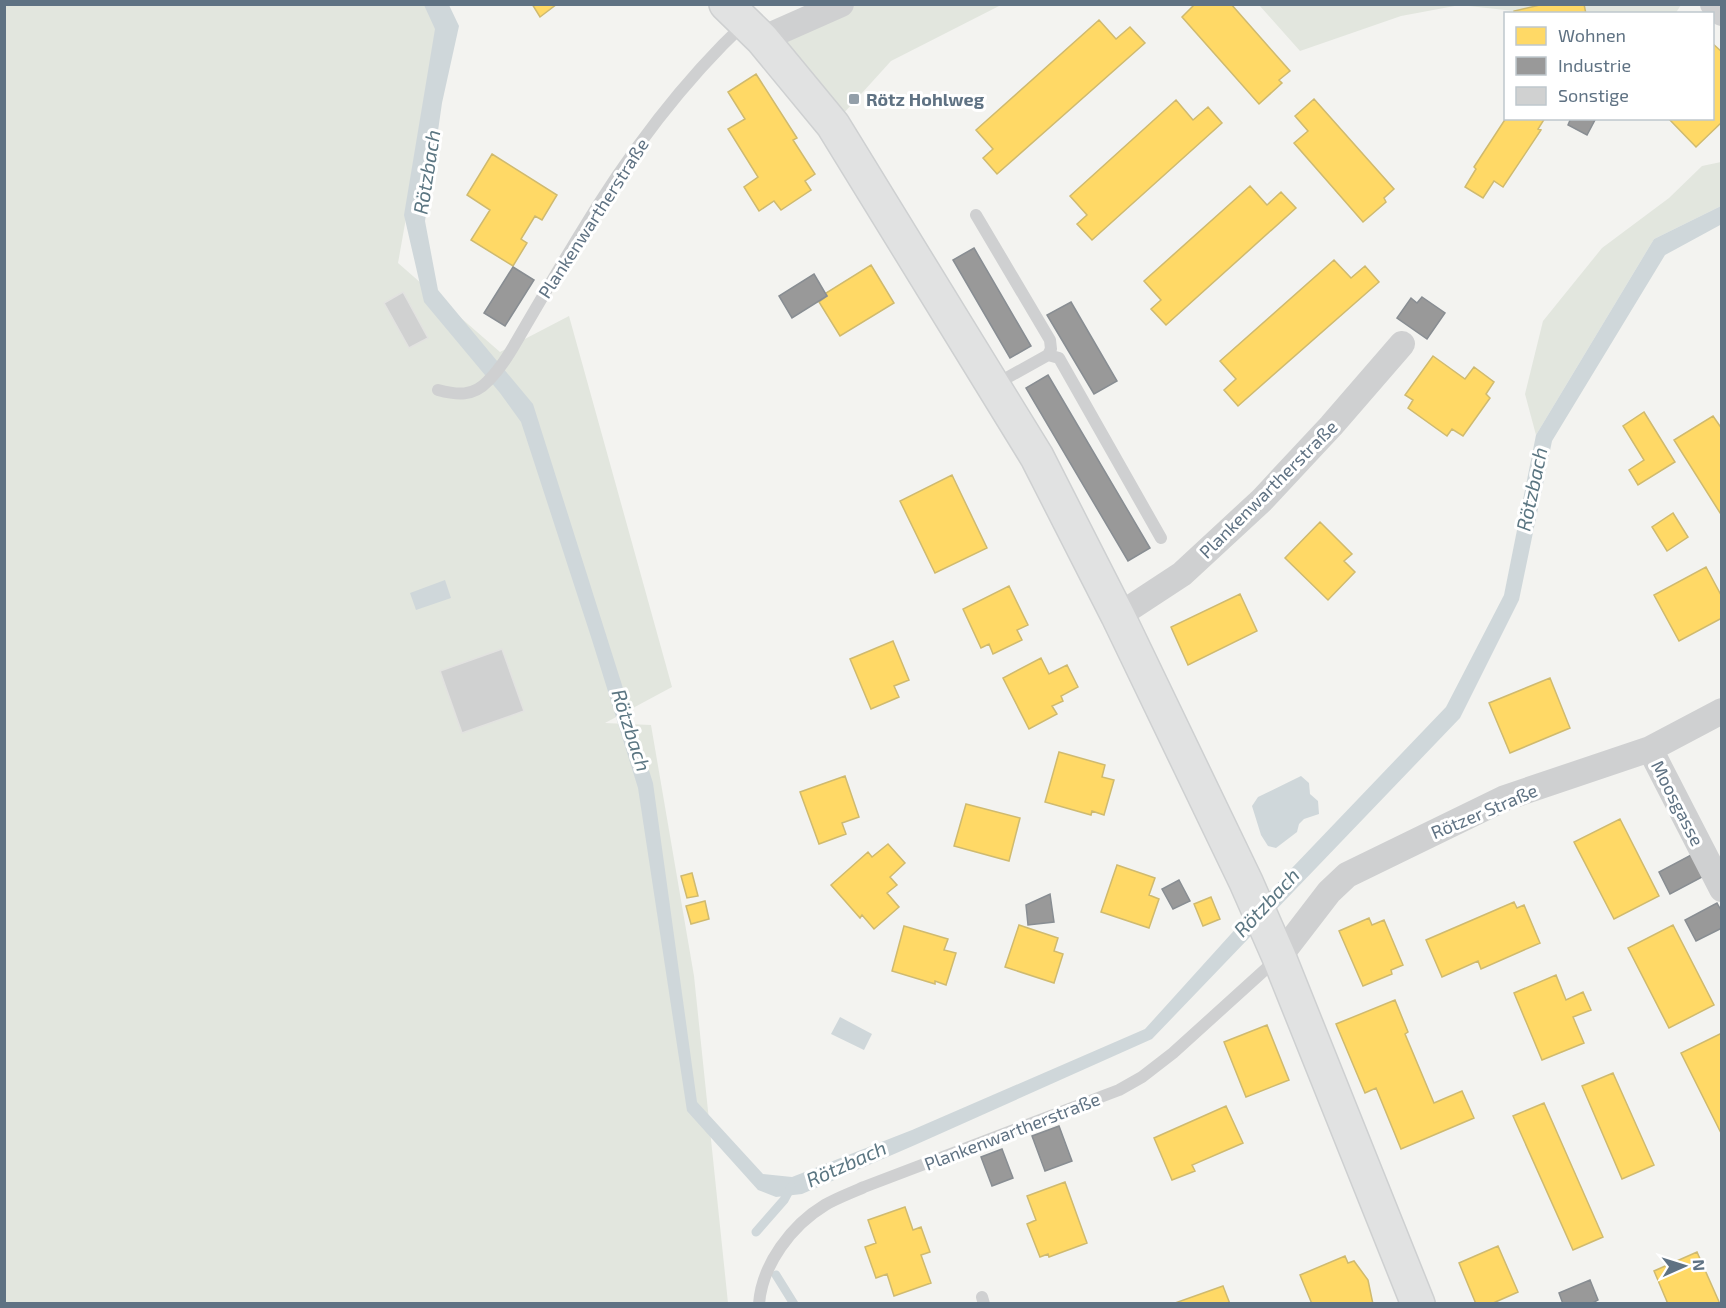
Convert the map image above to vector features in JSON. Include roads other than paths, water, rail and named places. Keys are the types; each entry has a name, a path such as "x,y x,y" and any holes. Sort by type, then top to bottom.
{"main road":[{"path":"739,15 833,125 1037,457 1118,616 1246,882 1274,945 1418,1304"}],"street":[{"path":"739,15 841,4"},
{"path":"1713,4 1722,13"},
{"name":"Plankenwartherstraße","path":"1118,616 1182,574 1262,500 1331,426 1402,344"},
{"name":"Rötzer Straße","path":"1274,945 1347,875 1505,798 1650,749 1722,711"},
{"name":"Moosgasse","path":"1650,749 1722,889"}],"lane":[{"name":"Plankenwartherstraße","path":"438,390 458,395 472,392 487,383 502,365 587,222 659,116 712,54 739,15"},
{"path":"976,215 1050,340 1048,355 993,385"},
{"path":"1048,355 1059,358 1161,538"},
{"name":"Plankenwartherstraße","path":"759,1304 766,1273 774,1257 801,1224 825,1206 864,1187 1119,1090 1143,1077 1173,1053 1274,945"}],"water":[{"name":"Rötzbach","path":"424,5 449,5 459,26 442,103 425,221 438,290 533,404 653,783 697,1102 763,1174 792,1177 912,1130 1145,1029 1268,893 1446,707 1504,595 1536,435 1654,239 1721,206 1722,224 1665,255 1552,441 1519,600 1460,718 1152,1039 802,1194 776,1197 758,1190 687,1111 638,788 592,640 521,422 500,393 424,302 404,215 435,29"},
{"path":"445,580 451,598 416,610 410,593"},
{"path":"1301,776 1309,783 1310,794 1318,801 1319,814 1304,819 1299,824 1297,832 1276,848 1268,846 1261,835 1252,806 1258,797"},
{"path":"840,1017 872,1034 864,1050 831,1034"}],"waterway":[{"path":"756,1232 784,1200 791,1187"},
{"path":"776,1275 794,1304"}],"place":[{"name":"Rötz Hohlweg","path":"854,99"}]}
